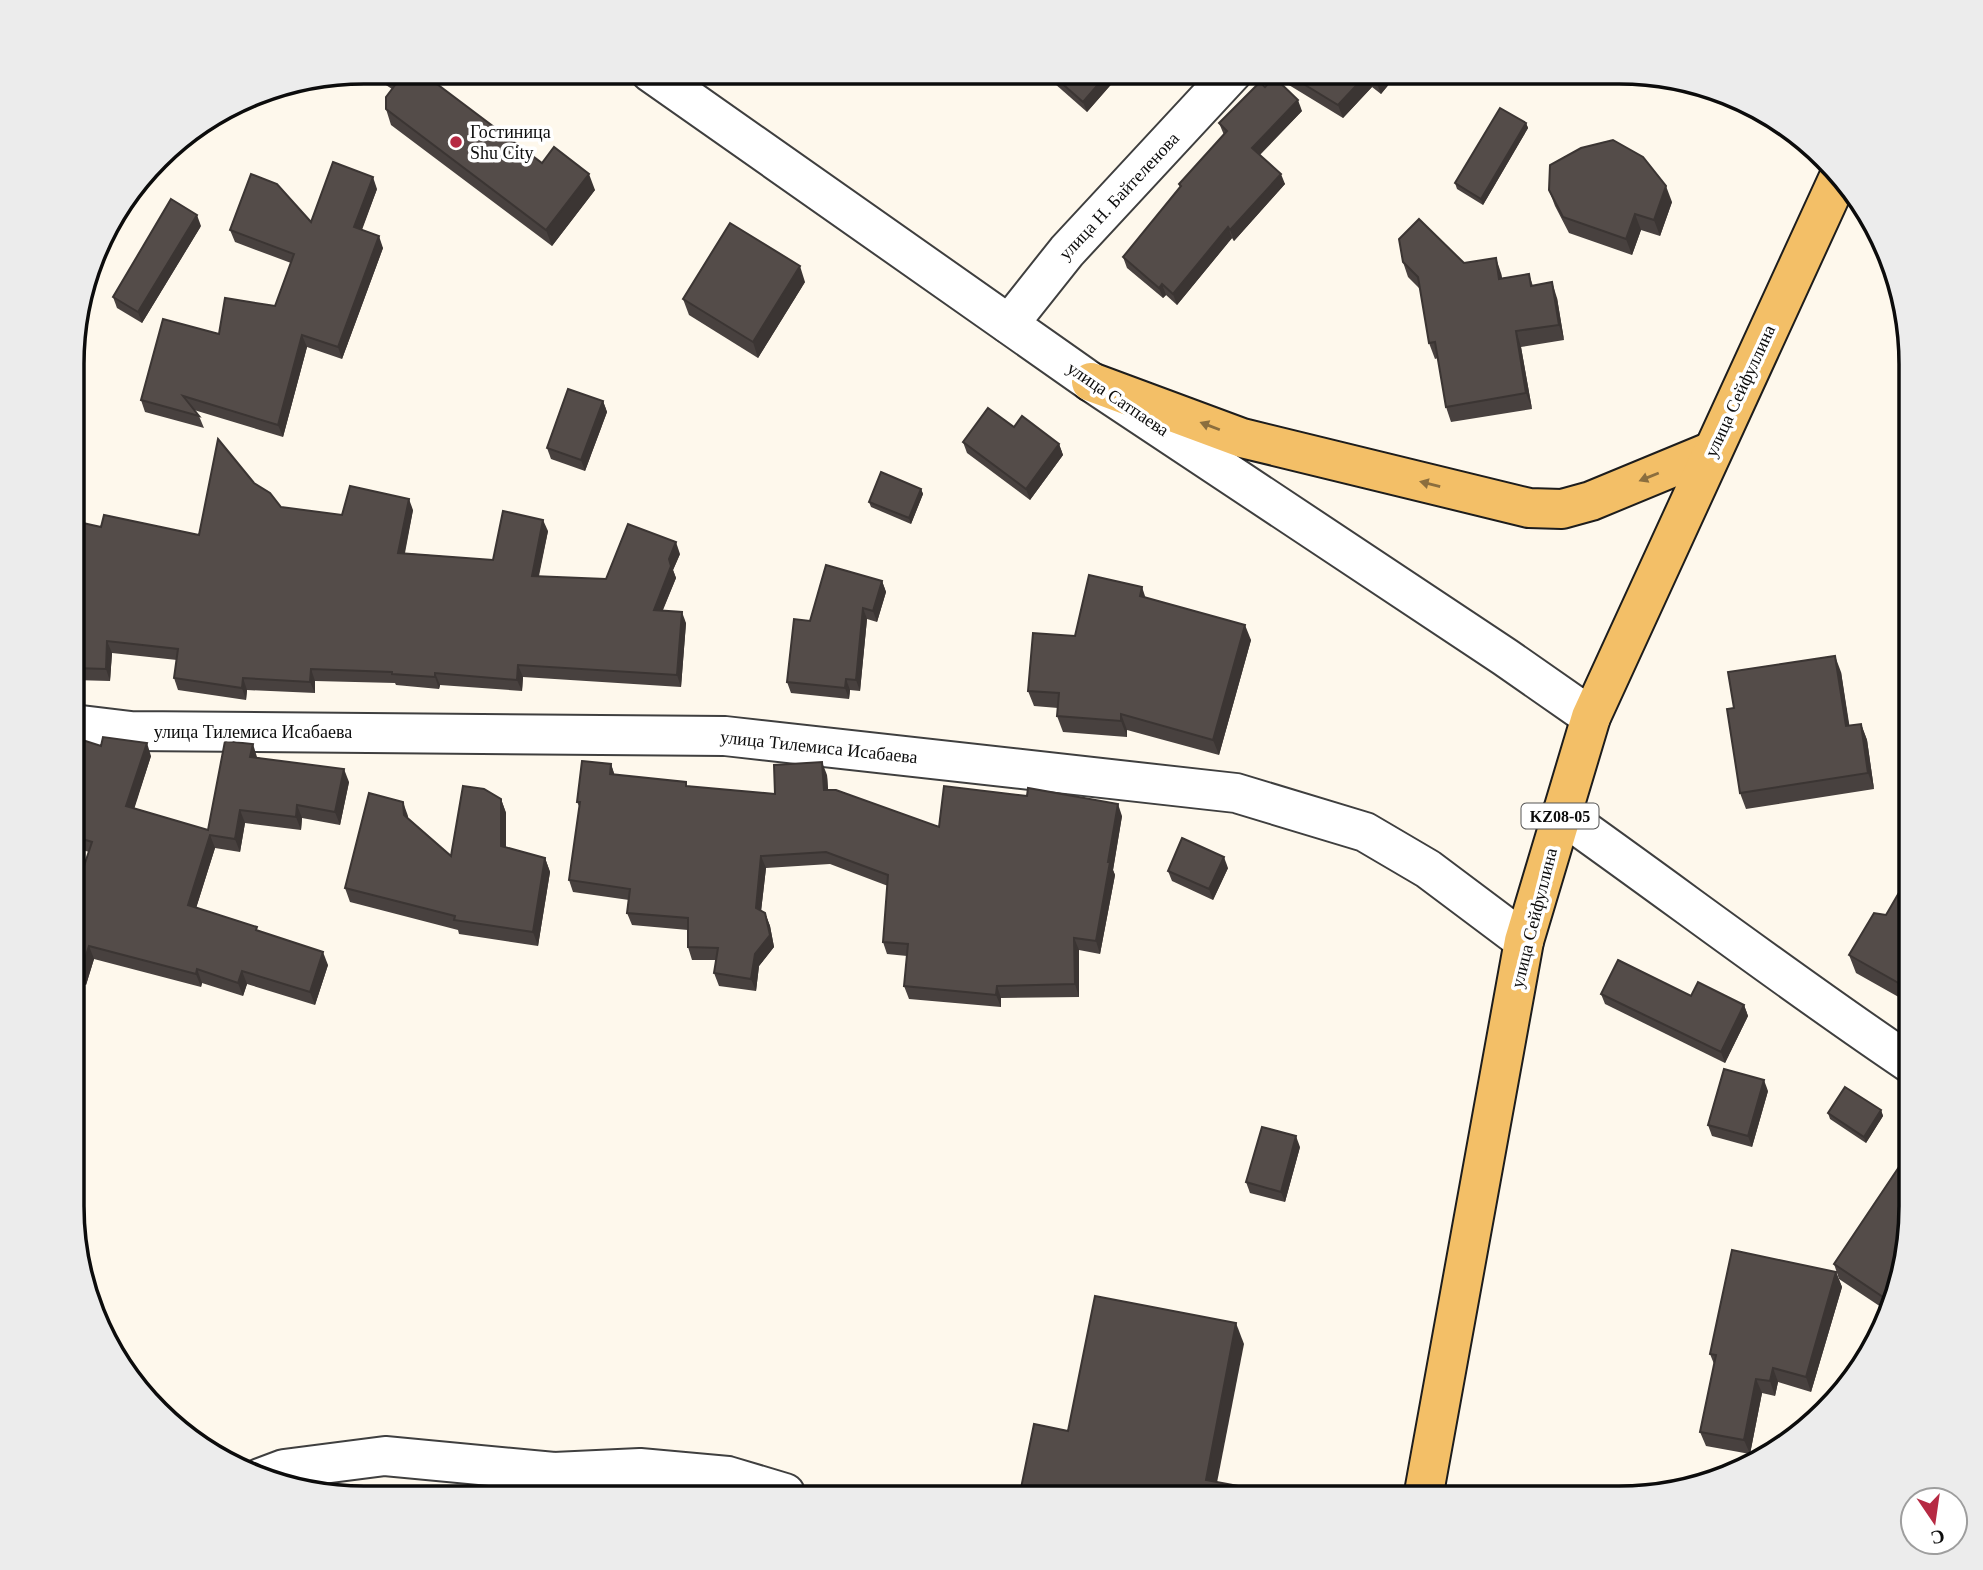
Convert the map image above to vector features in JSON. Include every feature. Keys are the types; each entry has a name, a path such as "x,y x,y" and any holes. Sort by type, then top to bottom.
{"main road":[{"name":"улица Сейфуллина","path":"1425,1486 1524,941 1591,717 1834,186"},
{"path":"1091,382 1242,439 1529,508 1562,509 1591,501 1712,452"}],"street":[{"name":"улица Сатпаева","path":"667,84 1091,382 1591,717"},
{"name":"улица Н. Байтеленова","path":"1009,324 1067,251 1222,84"},
{"name":"улица Тилемиса Исабаева","path":"84,725 131,731 725,736 1236,793 1365,832 1428,869 1524,941"},
{"path":"1561,814 1710,920 1827,1008 1899,1056"},
{"path":"277,1472 385,1456 554,1472 640,1468 728,1476 755,1486"}],"building":[{"name":"Гостиница Shu City","path":"396,84 437,84 542,163 554,147 589,174 546,230 386,109 386,97"},
{"path":"1063,84 1099,84 1083,102"},
{"path":"1258,84 1265,87 1268,84 1281,84 1298,100 1252,148 1281,174 1230,230 1228,227 1173,294 1162,284 1159,288 1123,257 1181,186 1179,184 1227,131 1219,123"},
{"path":"1304,84 1358,84 1338,105"},
{"path":"1500,108 1526,123 1481,199 1455,183"},
{"path":"1613,140 1643,157 1666,186 1654,220 1635,214 1626,239 1563,217 1549,190 1550,165 1581,148"},
{"path":"333,162 373,177 354,227 379,236 338,347 302,335 278,425 183,396 199,416 141,400 163,319 219,334 225,298 275,306 294,254 230,230 251,174 277,184 311,222"},
{"path":"171,199 197,215 138,312 113,297"},
{"path":"1419,219 1464,263 1496,258 1499,279 1529,274 1531,286 1552,282 1559,325 1516,331 1526,393 1446,407 1435,342 1429,343 1418,277 1403,262 1399,239"},
{"path":"730,223 800,266 753,342 683,299"},
{"path":"568,389 603,401 581,460 547,448"},
{"path":"988,408 1014,427 1022,416 1059,444 1026,489 963,442"},
{"path":"218,439 254,483 270,493 281,507 342,515 350,486 409,499 398,553 493,560 503,511 543,520 532,576 606,579 628,524 676,542 669,559 671,566 654,610 682,612 677,675 518,665 517,680 435,673 435,677 392,672 311,669 310,682 243,678 242,688 174,678 178,649 107,641 106,669 84,668 84,523 101,527 104,515 199,535"},
{"path":"881,472 921,489 909,518 869,502"},
{"path":"826,565 882,581 873,611 863,608 856,680 846,679 845,688 787,682 794,619 810,621"},
{"path":"1089,575 1142,587 1140,596 1245,625 1213,740 1121,714 1121,721 1057,716 1059,693 1028,691 1033,633 1075,636"},
{"path":"1835,656 1846,726 1861,724 1868,773 1740,793 1727,709 1734,708 1728,672"},
{"path":"103,737 147,743 126,806 208,830 225,741 253,744 250,757 344,769 335,812 297,805 296,817 240,810 235,839 210,835 188,905 323,952 310,992 242,971 238,983 197,969 196,974 89,946 84,962 84,866 92,842 84,839 84,741 101,746"},
{"path":"582,761 611,764 610,774 686,782 686,786 775,794 774,765 822,762 824,790 836,790 939,827 944,786 1027,796 1028,788 1118,804 1096,941 1074,938 1075,984 997,986 996,995 904,986 908,944 883,942 888,875 826,852 761,856 756,908 765,913 770,935 755,954 751,979 714,973 718,948 688,947 688,918 627,913 630,889 569,880 580,802 577,802"},
{"path":"463,786 484,789 501,799 501,846 545,858 533,932 454,920 455,916 345,888 369,793 403,802 404,815 451,856"},
{"path":"1182,838 1224,857 1209,889 1168,871"},
{"path":"1899,893 1899,983 1849,955 1874,913 1886,915"},
{"path":"1618,960 1691,996 1698,982 1744,1005 1721,1052 1601,994"},
{"path":"1724,1069 1764,1080 1748,1136 1708,1125"},
{"path":"1845,1087 1881,1110 1864,1137 1828,1113"},
{"path":"1262,1127 1296,1136 1281,1192 1246,1182"},
{"path":"1899,1167 1897,1242 1884,1297 1834,1264"},
{"path":"1732,1250 1836,1272 1806,1377 1773,1368 1770,1381 1756,1379 1744,1440 1700,1432 1716,1355 1710,1354"},
{"path":"1095,1296 1236,1323 1206,1480 1238,1486 1021,1486 1034,1424 1068,1431"}],"place":[{"name":"Гостиница Shu City","path":"456,142"}]}
